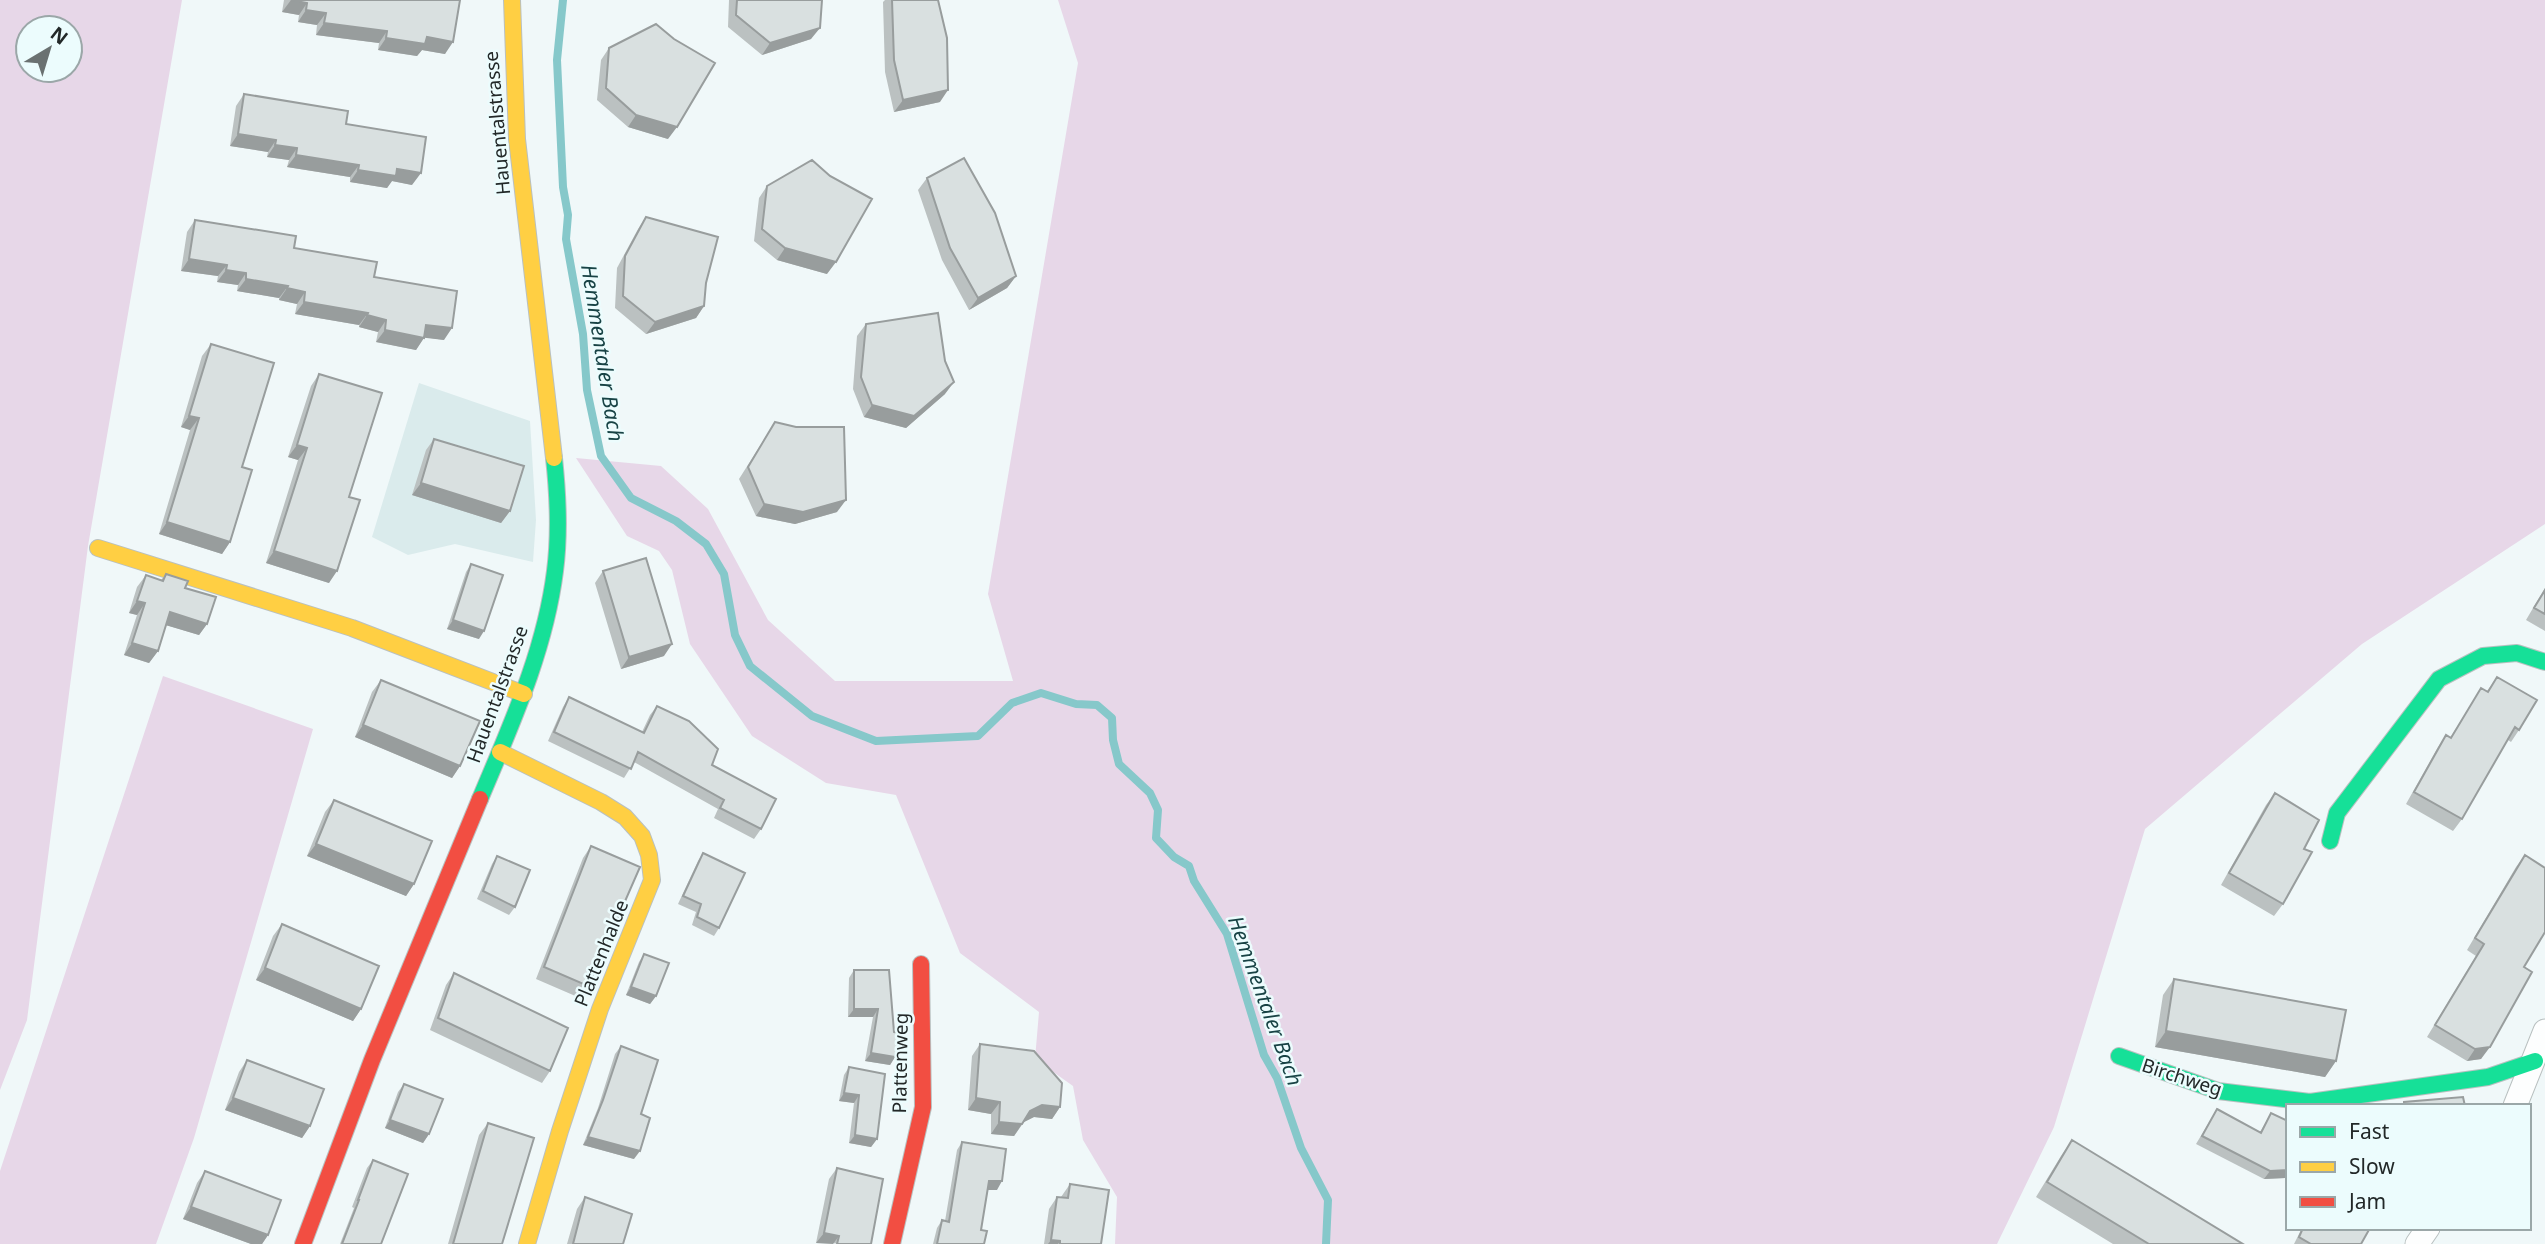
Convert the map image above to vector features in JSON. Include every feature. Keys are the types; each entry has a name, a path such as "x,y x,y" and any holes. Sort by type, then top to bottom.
{"street":[{"name":"Hauentalstrasse","path":"303,1244 372,1060 524,694 541,641 552,591 557,550 555,467 513,103 512,0"},
{"path":"98,548 352,628 524,694"},
{"path":"2330,841 2337,813 2439,679 2483,656 2517,653 2545,662"},
{"name":"Plattenhalde","path":"500,752 601,802 625,817 642,836 649,855 652,880 600,1009 559,1131 527,1244"},
{"name":"Plattenweg","path":"892,1244 923,1107 921,964"},
{"path":"2516,1104 2545,1031"},
{"name":"Birchweg","path":"2119,1056 2218,1091 2310,1102 2488,1077 2535,1061"}],"shaded area":[{"path":"0,0 182,0 88,546 27,1020 0,1090"},
{"path":"1058,0 2545,0 2545,524 2362,644 2145,829 2054,1127 1997,1244 1115,1244 1117,1197 1083,1140 1073,1086 1035,1059 1039,1012 960,953 896,795 826,783 752,736 690,644 672,570 659,551 627,536 576,458 661,466 708,509 768,620 835,681 1013,681 988,594 1078,63"},
{"path":"419,383 530,421 536,520 533,562 455,544 408,555 372,537"},
{"path":"163,676 313,729 194,1138 156,1244 0,1244 0,1171"}],"building":[{"path":"291,0 460,0 453,42 427,37 425,44 386,38 387,31 324,23 326,13 306,10 307,3"},
{"path":"737,0 822,0 820,28 770,43 736,15"},
{"path":"892,0 938,0 947,38 948,90 903,100 894,60"},
{"path":"656,24 674,39 715,63 677,127 636,115 606,88 609,48"},
{"path":"244,94 348,111 346,124 426,137 421,173 397,169 396,176 358,170 359,165 296,155 297,148 275,145 276,140 238,134"},
{"path":"964,158 995,213 1016,276 978,298 950,248 927,178"},
{"path":"812,160 830,176 872,199 836,262 785,248 762,229 767,186"},
{"path":"646,217 718,237 706,283 704,306 655,322 623,296 625,256"},
{"path":"195,220 296,236 294,248 377,262 374,277 457,291 452,328 426,325 424,338 385,330 386,320 367,315 368,313 304,302 305,292 287,288 288,286 246,279 246,273 226,270 227,265 189,259"},
{"path":"938,313 945,361 954,382 914,416 872,405 861,377 866,324"},
{"path":"211,344 274,363 242,467 252,470 230,542 167,522 199,418 189,416"},
{"path":"319,374 382,393 349,497 360,500 337,571 274,551 307,448 297,445"},
{"path":"775,422 796,427 844,427 846,500 803,512 764,504 748,467"},
{"path":"434,439 524,466 510,511 421,483"},
{"path":"646,558 672,644 629,657 603,571"},
{"path":"471,564 503,575 484,631 453,620"},
{"path":"166,574 188,581 185,588 216,597 207,624 170,612 158,651 132,643 145,603 137,601 146,575 163,581"},
{"path":"2545,590 2545,614 2534,608"},
{"path":"2497,677 2537,700 2519,730 2515,727 2462,819 2414,792 2446,735 2451,738 2481,688 2488,692"},
{"path":"381,680 480,721 460,766 363,725"},
{"path":"569,697 644,733 657,706 689,721 718,749 712,765 776,799 761,829 720,808 724,800 638,752 631,769 554,732"},
{"path":"2275,793 2319,820 2304,849 2312,852 2283,904 2229,873"},
{"path":"334,800 432,841 414,884 316,844"},
{"path":"591,846 640,867 588,986 544,967"},
{"path":"703,853 745,873 719,928 697,917 701,904 683,896"},
{"path":"2525,855 2545,868 2545,932 2524,967 2532,972 2490,1047 2475,1049 2435,1025 2484,944 2475,938"},
{"path":"497,856 530,870 515,907 483,891"},
{"path":"282,924 379,966 361,1009 265,968"},
{"path":"644,954 669,963 656,996 631,987"},
{"path":"854,970 889,970 894,1032 901,1034 895,1057 871,1053 878,1009 854,1009"},
{"path":"454,973 568,1028 550,1071 438,1018"},
{"path":"2174,979 2346,1010 2336,1061 2166,1031"},
{"path":"980,1044 1034,1051 1062,1083 1060,1107 1042,1105 1030,1111 1022,1124 999,1122 1000,1102 976,1098"},
{"path":"621,1046 658,1060 641,1114 650,1118 640,1151 588,1137"},
{"path":"247,1060 324,1089 310,1126 233,1098"},
{"path":"849,1067 885,1074 877,1139 855,1135 859,1095 844,1093"},
{"path":"404,1084 443,1099 429,1134 390,1120"},
{"path":"2463,1097 2465,1104 2404,1104"},
{"path":"2217,1109 2261,1133 2271,1113 2286,1120 2286,1170 2270,1171 2202,1136"},
{"path":"488,1123 534,1138 502,1244 453,1244"},
{"path":"2072,1140 2243,1244 2149,1244 2047,1182"},
{"path":"962,1142 1006,1149 1002,1181 989,1181 981,1230 987,1231 984,1244 937,1244 942,1220 949,1222"},
{"path":"373,1160 408,1174 381,1244 342,1244 359,1200"},
{"path":"837,1168 883,1179 871,1244 837,1244 839,1236 824,1233"},
{"path":"205,1171 281,1200 268,1235 191,1207"},
{"path":"1070,1184 1109,1190 1101,1244 1060,1244 1060,1241 1051,1240 1057,1197 1068,1198"},
{"path":"585,1197 632,1214 623,1244 573,1244"},
{"path":"2302,1230 2369,1230 2361,1244 2311,1244 2299,1237"}],"waterway":[{"name":"Hemmentaler Bach","path":"563,0 557,60 563,187 568,215 566,239 583,334 587,390 601,456 631,498 676,521 706,544 724,574 735,635 750,666 812,716 876,741 978,736 1012,703 1041,693 1076,704 1097,705 1112,718 1113,740 1119,764 1150,793 1158,810 1156,838 1174,857 1189,866 1194,881 1227,934 1264,1055 1277,1078 1301,1148 1328,1200 1326,1244"}],"traffic: fast":[{"path":"480,799 535,659 550,601 557,557 558,528 554,458"},
{"path":"2330,841 2337,813 2439,679 2483,656 2517,653 2545,662"},
{"path":"2119,1056 2218,1091 2310,1102 2488,1077 2535,1061"}],"traffic: slow":[{"path":"512,0 517,139 554,458"},
{"path":"98,548 352,628 524,694"},
{"path":"500,752 601,802 625,817 642,836 649,855 652,880 600,1009 527,1244"}],"traffic: jam":[{"path":"303,1244 372,1060 480,799"},
{"path":"892,1244 923,1107 921,964"}]}
